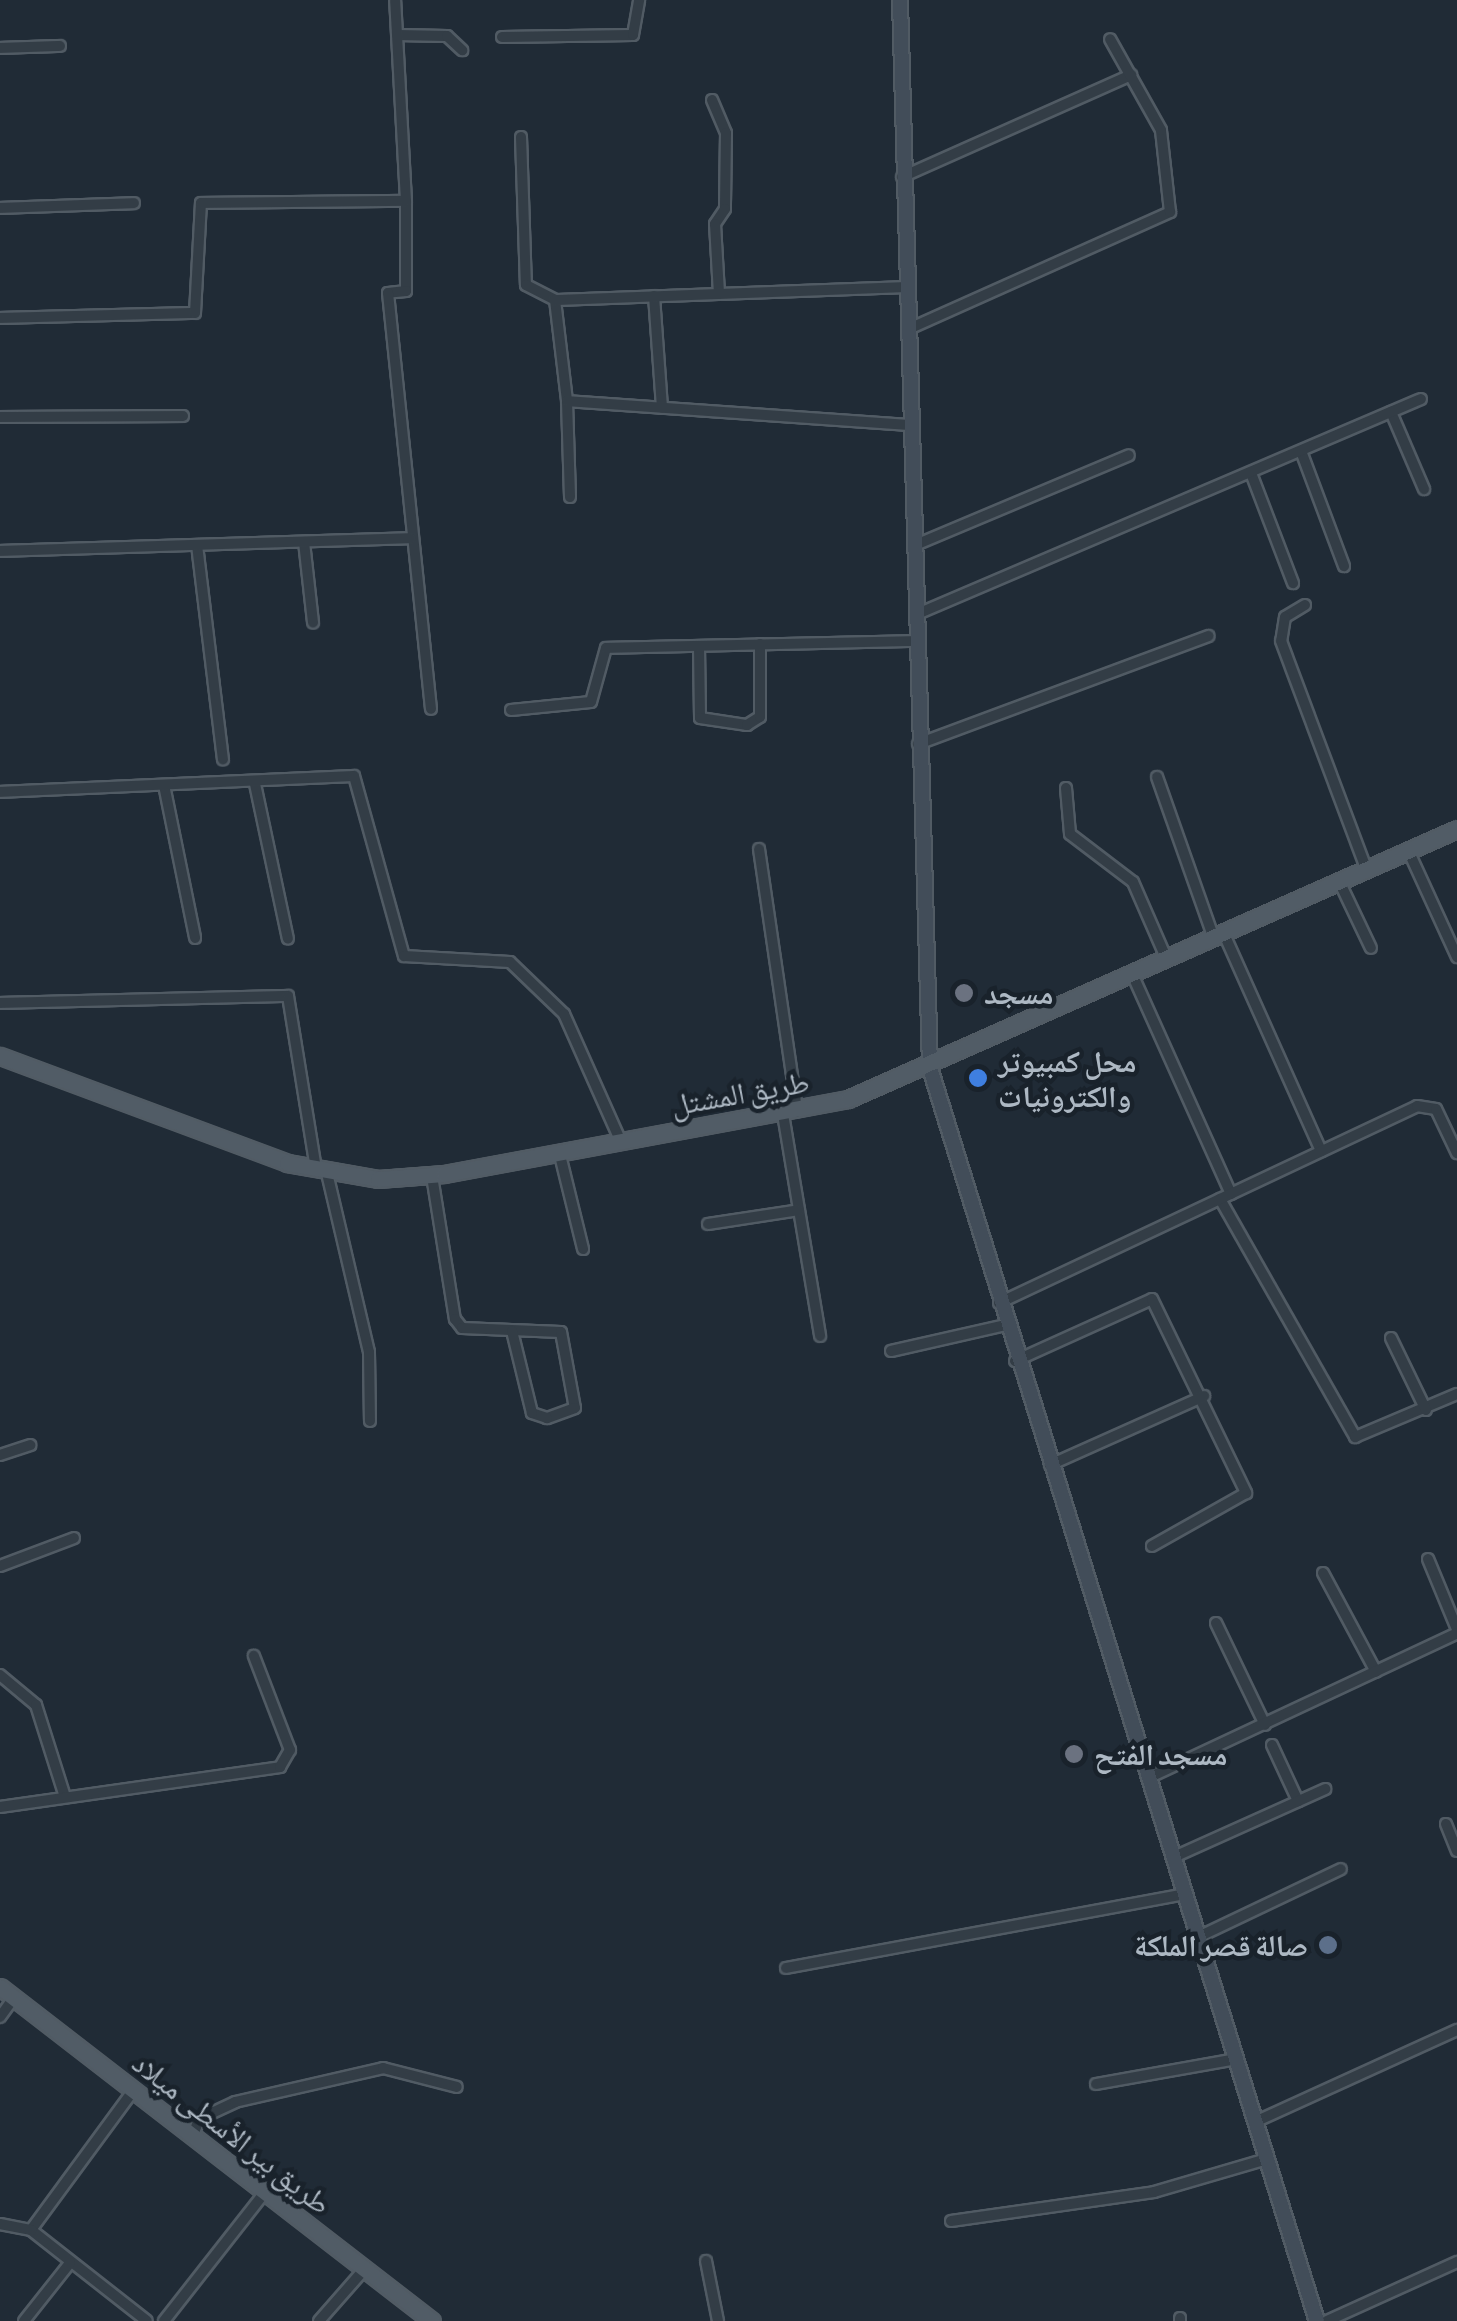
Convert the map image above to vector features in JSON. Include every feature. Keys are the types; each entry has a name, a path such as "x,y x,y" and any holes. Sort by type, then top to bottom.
{"main road":[{"path":"900,0 902,177 911,328 917,744 930,1068 1048,1466 1317,2321"},
{"name":"طريق المشتل","path":"0,1056 322,1171 432,1176 790,1113 930,1068 1457,829"},
{"name":"طريق بير الأسطى ميلاد","path":"0,1988 432,2321"}],"street":[{"path":"395,0 406,201 406,291 388,293 431,709"},
{"path":"502,36 633,34 639,0"},
{"path":"397,35 447,36 462,50"},
{"path":"911,328 1170,212 1161,130 1110,39"},
{"path":"0,48 60,46"},
{"path":"902,177 1131,75"},
{"path":"712,100 726,133 725,209 715,224 719,294"},
{"path":"521,137 526,286 555,300 908,287"},
{"path":"0,318 195,313 201,204 406,201"},
{"path":"0,208 134,204"},
{"path":"654,296 662,408"},
{"path":"555,300 567,401 570,496"},
{"path":"914,615 1421,399"},
{"path":"567,401 911,425"},
{"path":"1392,412 1424,489"},
{"path":"0,418 183,416"},
{"path":"1301,451 1344,566"},
{"path":"912,547 1129,455"},
{"path":"1250,473 1293,584"},
{"path":"0,550 411,538"},
{"path":"304,542 313,622"},
{"path":"197,545 224,759"},
{"path":"1305,605 1286,617 1281,641 1366,868"},
{"path":"917,744 1209,636"},
{"path":"511,710 591,702 606,648 915,641"},
{"path":"700,646 700,718 747,725 760,717 760,644"},
{"path":"1157,777 1220,936 1321,1151"},
{"path":"0,792 360,781 404,956 494,958 532,981 572,1028 621,1142"},
{"path":"255,784 288,939"},
{"path":"164,785 195,938"},
{"path":"1066,788 1070,834 1132,882 1167,960"},
{"path":"759,849 799,1210 820,1336"},
{"path":"1408,850 1457,957"},
{"path":"1339,880 1371,948"},
{"path":"1132,976 1226,1196 1350,1434 1365,1438 1457,1394"},
{"path":"0,1003 288,996 322,1171 369,1352 370,1421"},
{"path":"998,1303 1424,1104 1436,1109 1457,1153"},
{"path":"559,1152 583,1249"},
{"path":"432,1176 455,1319 462,1328 562,1332 575,1408 547,1418 532,1413 512,1331"},
{"path":"708,1224 799,1210"},
{"path":"1016,1361 1145,1296 1204,1396 1246,1493 1152,1546"},
{"path":"891,1351 1005,1325"},
{"path":"1391,1338 1426,1410"},
{"path":"1048,1466 1204,1396"},
{"path":"0,1455 30,1445"},
{"path":"0,1566 74,1538"},
{"path":"1148,1778 1457,1631 1428,1559"},
{"path":"1323,1573 1376,1672"},
{"path":"1216,1623 1265,1724"},
{"path":"0,1807 280,1767 290,1750 254,1656"},
{"path":"0,1675 36,1705 64,1797"},
{"path":"1272,1744 1298,1801"},
{"path":"1174,1857 1326,1789"},
{"path":"1446,1824 1457,1850"},
{"path":"1198,1937 1341,1868"},
{"path":"786,1968 1185,1894"},
{"path":"0,2018 14,1998"},
{"path":"1255,2122 1457,2030"},
{"path":"1096,2084 1236,2059"},
{"path":"193,2135 199,2119 235,2102 383,2068 457,2087"},
{"path":"31,2230 133,2091"},
{"path":"951,2221 1154,2192 1267,2159"},
{"path":"164,2321 265,2192"},
{"path":"0,2224 31,2230 147,2321"},
{"path":"706,2260 718,2321"},
{"path":"1328,2321 1457,2262"},
{"path":"24,2321 70,2263"},
{"path":"318,2321 363,2271"}],"place":[{"name":"مسجد","path":"964,993"},
{"name":"محل كمبيوتر والكترونيات","path":"978,1078"},
{"name":"مسجد الفتح","path":"1074,1754"},
{"name":"صالة قصر الملكة","path":"1328,1945"}]}
